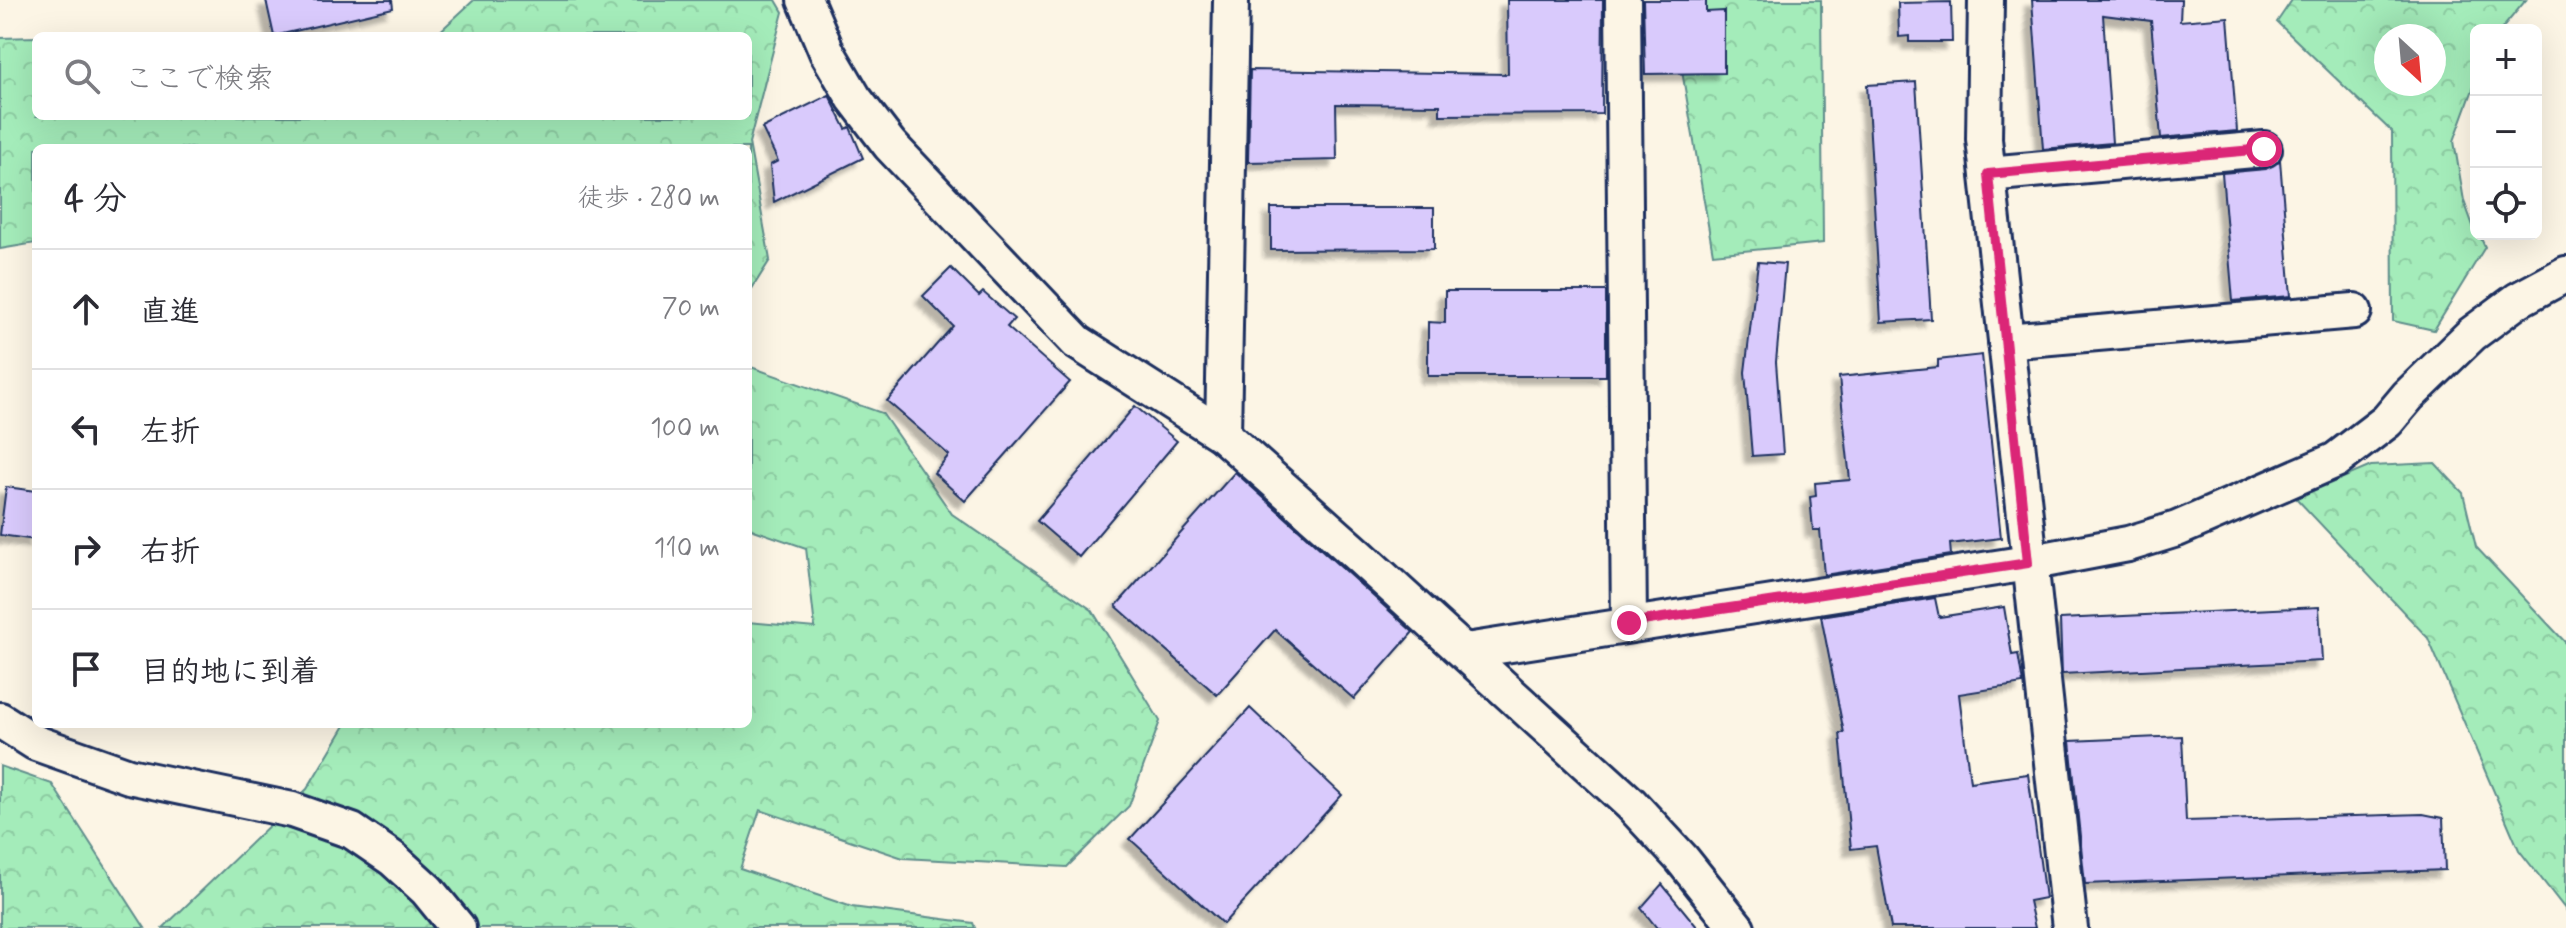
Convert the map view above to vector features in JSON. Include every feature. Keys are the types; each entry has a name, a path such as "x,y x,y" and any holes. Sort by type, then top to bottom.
{"street":[{"path":"805,0 827,52 854,98 890,145 1077,342 1223,435 1466,651 1631,804 1682,859 1737,928"},
{"path":"1223,435 1231,0"},
{"path":"1623,0 1629,623"},
{"path":"1986,0 1984,139 2070,928"},
{"path":"1988,174 2264,149"},
{"path":"1466,651 1629,623 2028,563 2164,533 2336,460 2387,421 2472,334 2518,300 2566,274"},
{"path":"2006,341 2354,311"},
{"path":"0,720 36,743 129,776 292,810 352,831 393,859 427,890 458,928"}],"green space":[{"path":"474,0 776,0 783,12 749,144 32,144 32,244 0,249 0,38 32,37 32,120 752,120 752,32 439,32"},
{"path":"1670,0 1821,0 1823,243 1713,254"},
{"path":"2292,0 2526,0 2506,24 2470,24 2470,97 2454,141 2464,201 2470,218 2470,240 2482,240 2485,247 2434,330 2393,321 2392,132 2277,22"},
{"path":"752,160 770,260 752,289"},
{"path":"752,367 882,413 952,514 1092,610 1160,721 1129,806 1067,867 903,858 760,810 740,869 852,907 973,923 975,928 163,928 307,789 344,728 752,728 752,622 815,628 806,548 752,529"},
{"path":"2435,463 2463,493 2476,547 2566,643 2566,910 2519,850 2428,638 2296,498 2371,466"},
{"path":"0,766 52,784 145,928 0,928"}],"building":[{"path":"266,0 392,0 393,8 291,32 273,32"},
{"path":"1507,0 1603,0 1602,114 1440,115 1440,105 1336,104 1337,160 1248,162 1250,70 1508,74"},
{"path":"1643,0 1706,0 1706,12 1724,11 1724,73 1645,74"},
{"path":"2032,0 2181,0 2180,21 2228,17 2237,131 2161,138 2151,21 2103,15 2112,143 2043,149"},
{"path":"1951,2 1952,42 1909,42 1909,36 1899,37 1898,3"},
{"path":"1916,82 1931,319 1881,322 1867,85"},
{"path":"829,95 846,129 850,127 863,158 774,202 770,165 778,161 762,128"},
{"path":"2280,160 2291,296 2233,301 2222,173 2266,169"},
{"path":"1271,208 1434,208 1434,249 1271,250"},
{"path":"1758,262 1785,264 1776,362 1783,454 1752,456 1745,372"},
{"path":"951,268 979,296 983,292 1014,319 1007,327 1070,382 965,501 934,473 949,455 887,401 953,326 923,296"},
{"path":"1445,291 1606,291 1606,376 1428,376 1428,322 1445,323"},
{"path":"1982,355 2001,538 1950,544 1951,555 1824,575 1820,530 1813,530 1810,497 1816,496 1815,483 1850,480 1839,377 1938,367 1938,360"},
{"path":"1135,406 1177,441 1079,557 1037,521"},
{"path":"1235,472 1413,632 1354,699 1275,630 1217,695 1116,606"},
{"path":"6,487 32,490 32,539 0,535"},
{"path":"1935,598 1939,617 2004,607 2012,655 2018,654 2023,684 1959,694 1970,782 2028,774 2045,898 2029,901 2035,928 1891,928 1876,846 1851,849 1840,733 1844,733 1821,616"},
{"path":"2319,607 2322,661 2062,674 2060,619"},
{"path":"1250,708 1342,795 1223,924 1130,839"},
{"path":"2182,736 2186,821 2423,814 2443,818 2445,870 2085,884 2070,741"},
{"path":"1662,884 1698,928 1657,928 1641,908"}],"route":[{"path":"1629,623 2028,563 1988,174 2264,149"}]}
